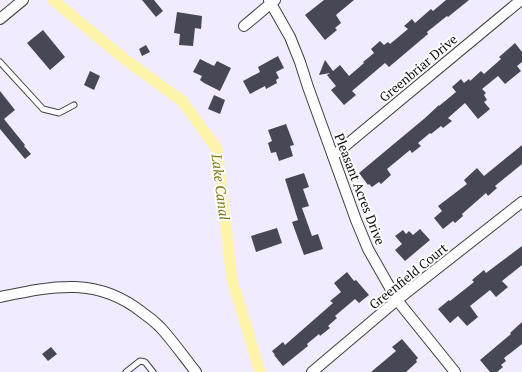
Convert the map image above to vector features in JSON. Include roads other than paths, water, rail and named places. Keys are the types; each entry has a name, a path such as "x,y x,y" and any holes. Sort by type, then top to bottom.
{"street":[{"path":"0,19 23,0"},
{"name":"Greenbriar Drive","path":"333,156 520,0"},
{"path":"244,26 272,1"},
{"name":"Pleasant Acres Drive","path":"272,1 298,55 308,87 368,249 397,300 455,372"},
{"name":"Greenfield Court","path":"312,372 397,300 522,202"},
{"path":"0,297 44,288 69,286 93,289 114,295 134,306 159,326 194,371"}],"lane":[{"path":"0,62 42,109 59,113 74,105"},
{"path":"126,372 140,361 145,362 154,372"}],"waterway":[{"name":"Lake Canal","path":"53,0 127,61 182,101 217,149 232,279 260,372"}]}
